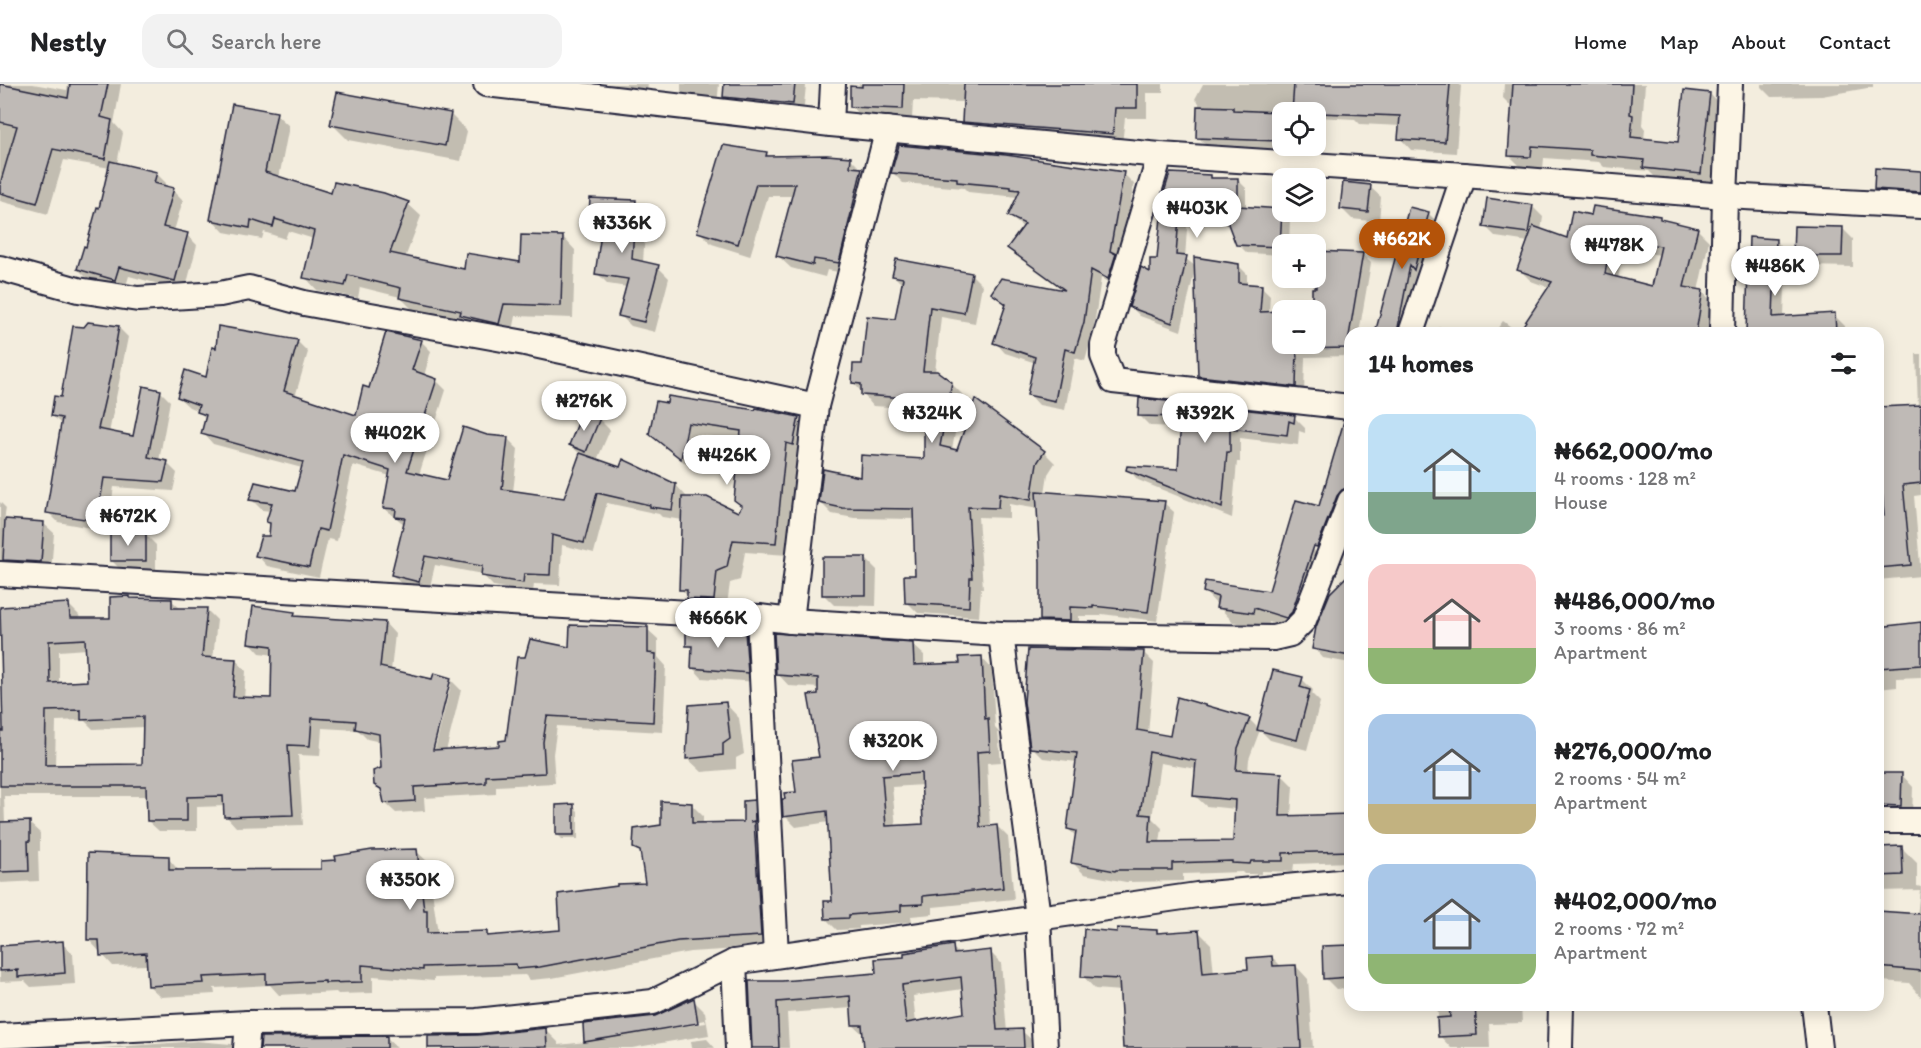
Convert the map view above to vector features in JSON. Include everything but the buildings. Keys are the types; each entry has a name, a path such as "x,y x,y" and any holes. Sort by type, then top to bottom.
{"street":[{"path":"486,84 831,124 1161,155 1464,175 1725,196 1921,206"},
{"path":"831,124 833,84"},
{"path":"1722,327 1730,84"},
{"path":"791,621 816,405 888,129"},
{"path":"1161,155 1103,345 1103,356 1113,381 1344,406"},
{"path":"1413,327 1464,175"},
{"path":"0,268 78,290 138,299 220,294 249,288 304,303 525,344 816,405"},
{"path":"0,574 759,617 1001,634 1273,638 1290,634 1305,620 1344,517"},
{"path":"759,617 776,955"},
{"path":"1001,634 1038,917 1045,1048"},
{"path":"1884,821 1921,821"},
{"path":"0,1036 248,1023 477,1021 653,1002 734,962 1197,895 1344,882"},
{"path":"734,962 738,1048"},
{"path":"1560,1048 1561,1011"},
{"path":"1815,1011 1819,1048"},
{"path":"246,1048 248,1023"}]}
